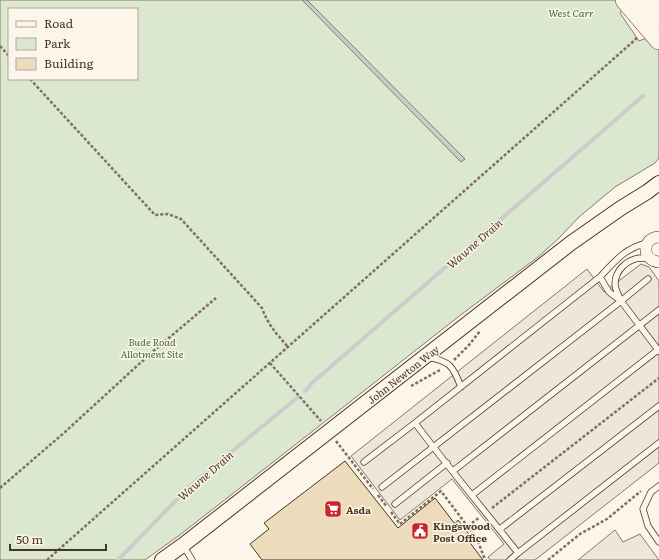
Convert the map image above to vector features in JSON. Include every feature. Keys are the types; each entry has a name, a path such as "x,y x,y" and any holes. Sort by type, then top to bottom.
{"highway":[{"path":"625,0 659,40"},
{"path":"646,0 659,15"}],"street":[{"name":"John Newton Way","path":"162,560 571,243 621,208 653,190 659,182"},
{"path":"655,260 647,253 646,248 647,243 650,240 659,237"}],"lane":[{"path":"364,462 600,277 627,251 638,245 647,243"},
{"path":"472,495 659,350 621,301 615,284 616,277 621,268 630,261 640,258 655,260"},
{"path":"600,277 609,292 621,301"},
{"path":"382,487 648,279"},
{"path":"453,471 659,310"},
{"path":"425,357 438,359 449,365 455,371 461,387"},
{"path":"500,529 659,406"},
{"path":"415,423 518,553"},
{"path":"510,560 659,443"},
{"path":"395,504 447,464"},
{"path":"659,486 651,492 643,509 648,526 659,542"},
{"path":"183,545 192,560"}],"path":[{"path":"47,560 636,39 636,34"},
{"path":"0,46 8,55"},
{"path":"31,80 155,215 168,214 181,219 262,308 266,320 288,347"},
{"path":"0,488 65,432 150,354 216,298"},
{"path":"270,363 330,430 336,441 400,524 441,491 477,539 486,560"},
{"path":"468,526 659,378"},
{"path":"548,560 580,534 607,519 642,491"}],"green space":[{"path":"0,0 638,0 622,10 620,13 639,41 651,36 659,48 659,158 655,163 615,187 579,217 538,257 458,317 181,534 145,560 0,560"}],"shaded area":[{"path":"302,0 307,0 465,159 461,162"},
{"path":"641,264 649,267 659,281 659,463 535,560 490,560 488,557 504,544 452,479 400,520 351,456 587,269 604,292"},
{"path":"615,530 623,542 640,534 659,560 578,560"}],"building":[{"name":"Asda","path":"345,461 398,528 435,498 455,524 458,520 471,537 468,540 483,560 262,560 250,544 269,529 264,523"}],"waterway":[{"name":"Wawne Drain","path":"305,391 313,382 643,96"},
{"name":"Wawne Drain","path":"118,560 190,486 298,397"}],"place":[{"name":"Asda","path":"333,509"},
{"name":"Kingswood Post Office","path":"420,531"}],"park label":[{"name":"West Carr","path":"571,12"},
{"name":"Bude Road Allotment Site","path":"152,346"}]}
